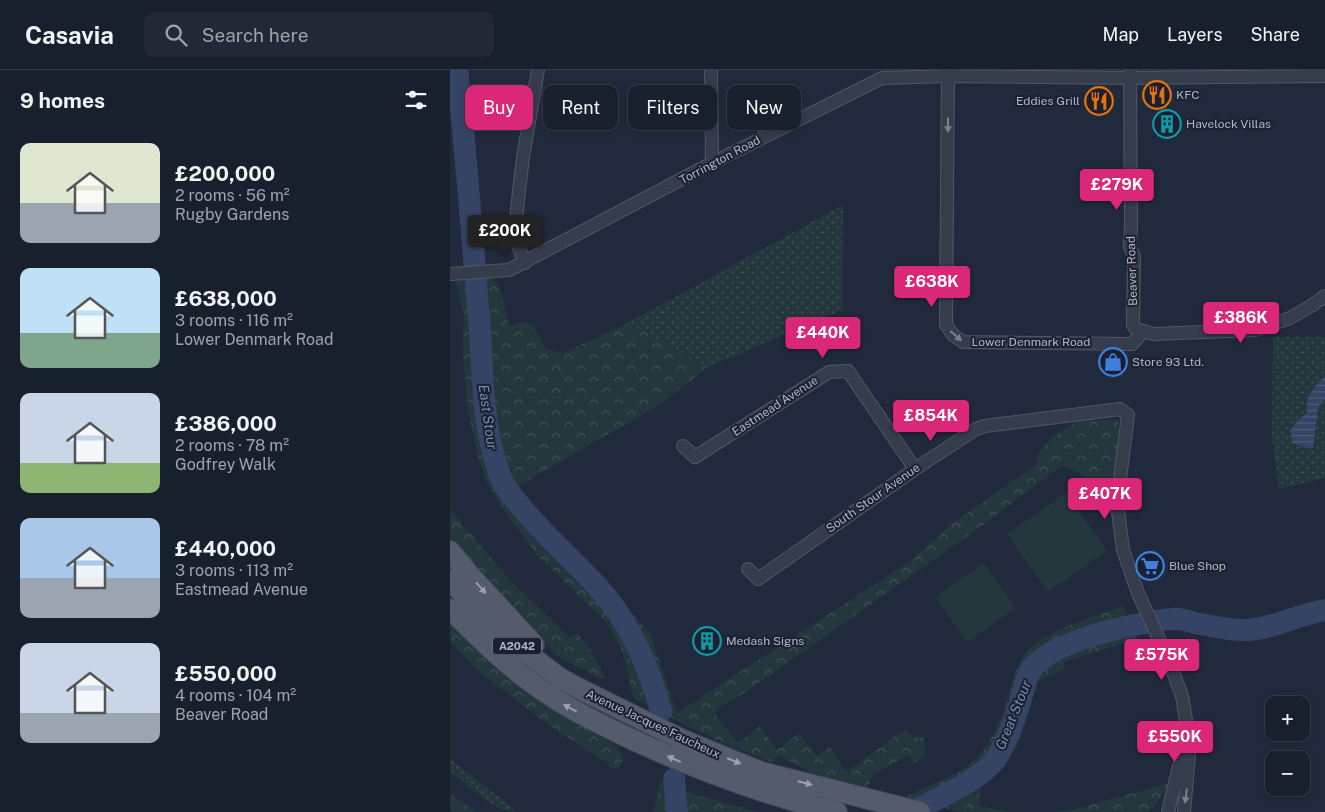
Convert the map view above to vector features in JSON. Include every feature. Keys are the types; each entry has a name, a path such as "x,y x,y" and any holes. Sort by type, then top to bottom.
{"main road":[{"path":"450,550 468,573 531,642 577,684 603,700"},
{"name":"Avenue Jacques Faucheux","path":"450,580 486,618 533,659 560,678 757,780 831,811"},
{"name":"Avenue Jacques Faucheux","path":"450,609 493,651 535,686 563,704 678,761 757,780 848,794 920,812"}],"street":[{"path":"525,263 516,238 517,209 522,157 538,70"},
{"path":"712,70 712,163"},
{"name":"Torrington Road","path":"456,274 510,270 712,163 882,78 948,73 1325,76"},
{"name":"Lower Denmark Road","path":"948,73 946,325 952,335 963,342 1132,344 1141,332"},
{"name":"Beaver Road","path":"1130,74 1132,225 1130,247 1134,256 1133,325 1141,332"},
{"path":"1141,332 1153,334 1256,330 1290,318 1325,296"},
{"name":"Eastmead Avenue","path":"683,446 695,457 829,372 848,371 915,469"},
{"name":"South Stour Avenue","path":"748,569 758,579 915,469 976,429 985,426 1120,409 1128,415 1117,503 1123,550 1127,565 1156,635 1176,677 1186,713"},
{"path":"1168,812 1184,748 1186,713"},
{"path":"1184,812 1190,744 1186,713"}],"green space":[{"path":"843,205 842,310 708,367 628,323"},
{"path":"455,278 492,278 502,295 510,327 520,322 533,325 546,349 564,353 628,323 708,367 658,406 516,487 650,633 677,713 912,560 950,525 1036,465 1038,453 1052,438 1077,421 1119,419 1115,472 1110,479 1095,485 1074,469 1062,465 986,523 714,713 738,743 760,726 777,750 799,733 817,756 830,747 846,772 906,729 913,736 918,738 924,737 925,756 913,763 909,755 874,774 867,788 828,779 812,773 780,756 772,762 719,741 633,698 620,646 605,621 538,556 504,511 486,481 476,450 468,411 463,352 464,315"},
{"path":"1273,337 1325,337 1325,478 1279,489 1272,437"},
{"path":"1066,493 1107,551 1048,592 1007,534"},
{"path":"450,509 506,576 570,638 577,633 593,654 605,678 599,678 556,655 450,537"},
{"path":"984,563 1016,608 967,642 935,597"},
{"path":"1123,606 1137,639 1064,662 1065,668 1036,683 1038,689 1033,692 1017,748 981,784 979,806 1011,812 959,812 904,797 964,769 981,753 999,723 1018,666 1025,653 1038,641 1087,618"},
{"path":"450,617 552,707 618,747 623,760 619,768 610,769 607,763 547,724 477,670 450,641"},
{"path":"450,759 518,812 499,808 482,797 450,771"},
{"path":"660,782 697,795 758,812 653,812"},
{"path":"1170,783 1155,806 1147,812 1056,812 1079,808"},
{"path":"450,794 477,812 454,812 450,809"}],"water":[{"path":"1325,376 1325,399 1318,407 1313,448 1303,447 1293,443 1290,431 1298,420 1307,413 1311,392"}],"waterway":[{"name":"East Stour","path":"457,70 479,318 484,400 488,432 497,468 505,486 523,509 540,529 596,585 618,613 644,661 661,711"},
{"name":"Great Stour","path":"912,812 968,782 979,775 995,760 1010,731 1030,671 1045,657 1058,649 1105,632 1164,620 1178,619 1221,628 1248,630 1268,627 1325,610"},
{"name":"East Stour","path":"674,779 677,812"}],"place":[{"name":"KFC","path":"1157,95"},
{"name":"Eddies Grill","path":"1099,101"},
{"name":"Havelock Villas","path":"1167,124"},
{"name":"Store 93 Ltd.","path":"1113,362"},
{"name":"Blue Shop","path":"1150,566"},
{"name":"Medash Signs","path":"707,641"}]}
